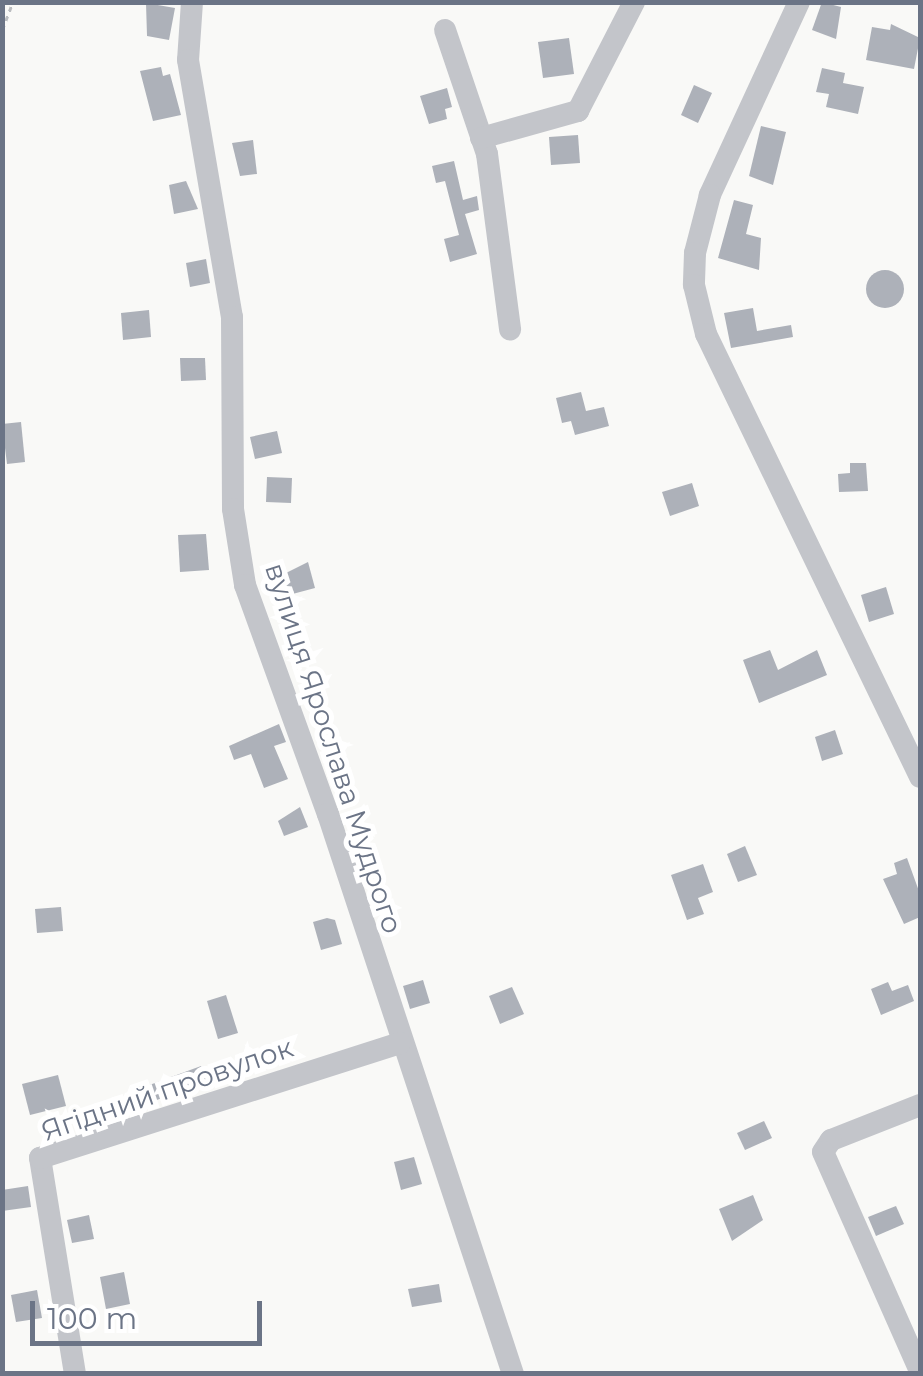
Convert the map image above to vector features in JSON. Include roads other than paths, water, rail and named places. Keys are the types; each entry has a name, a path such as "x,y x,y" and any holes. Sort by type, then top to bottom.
{"street":[{"name":"вулиця Ярослава Мудрого","path":"192,2 188,60 232,317 238,550 253,613 328,814 400,1043 512,1374"},
{"path":"481,138 578,112 634,2"},
{"path":"799,2 710,194 694,253 694,284 706,334 920,777"},
{"path":"445,30 481,138 510,329"},
{"name":"Ягідний провулок","path":"75,1374 40,1158 400,1043"},
{"path":"920,1106 831,1140 823,1152 920,1371"}]}
